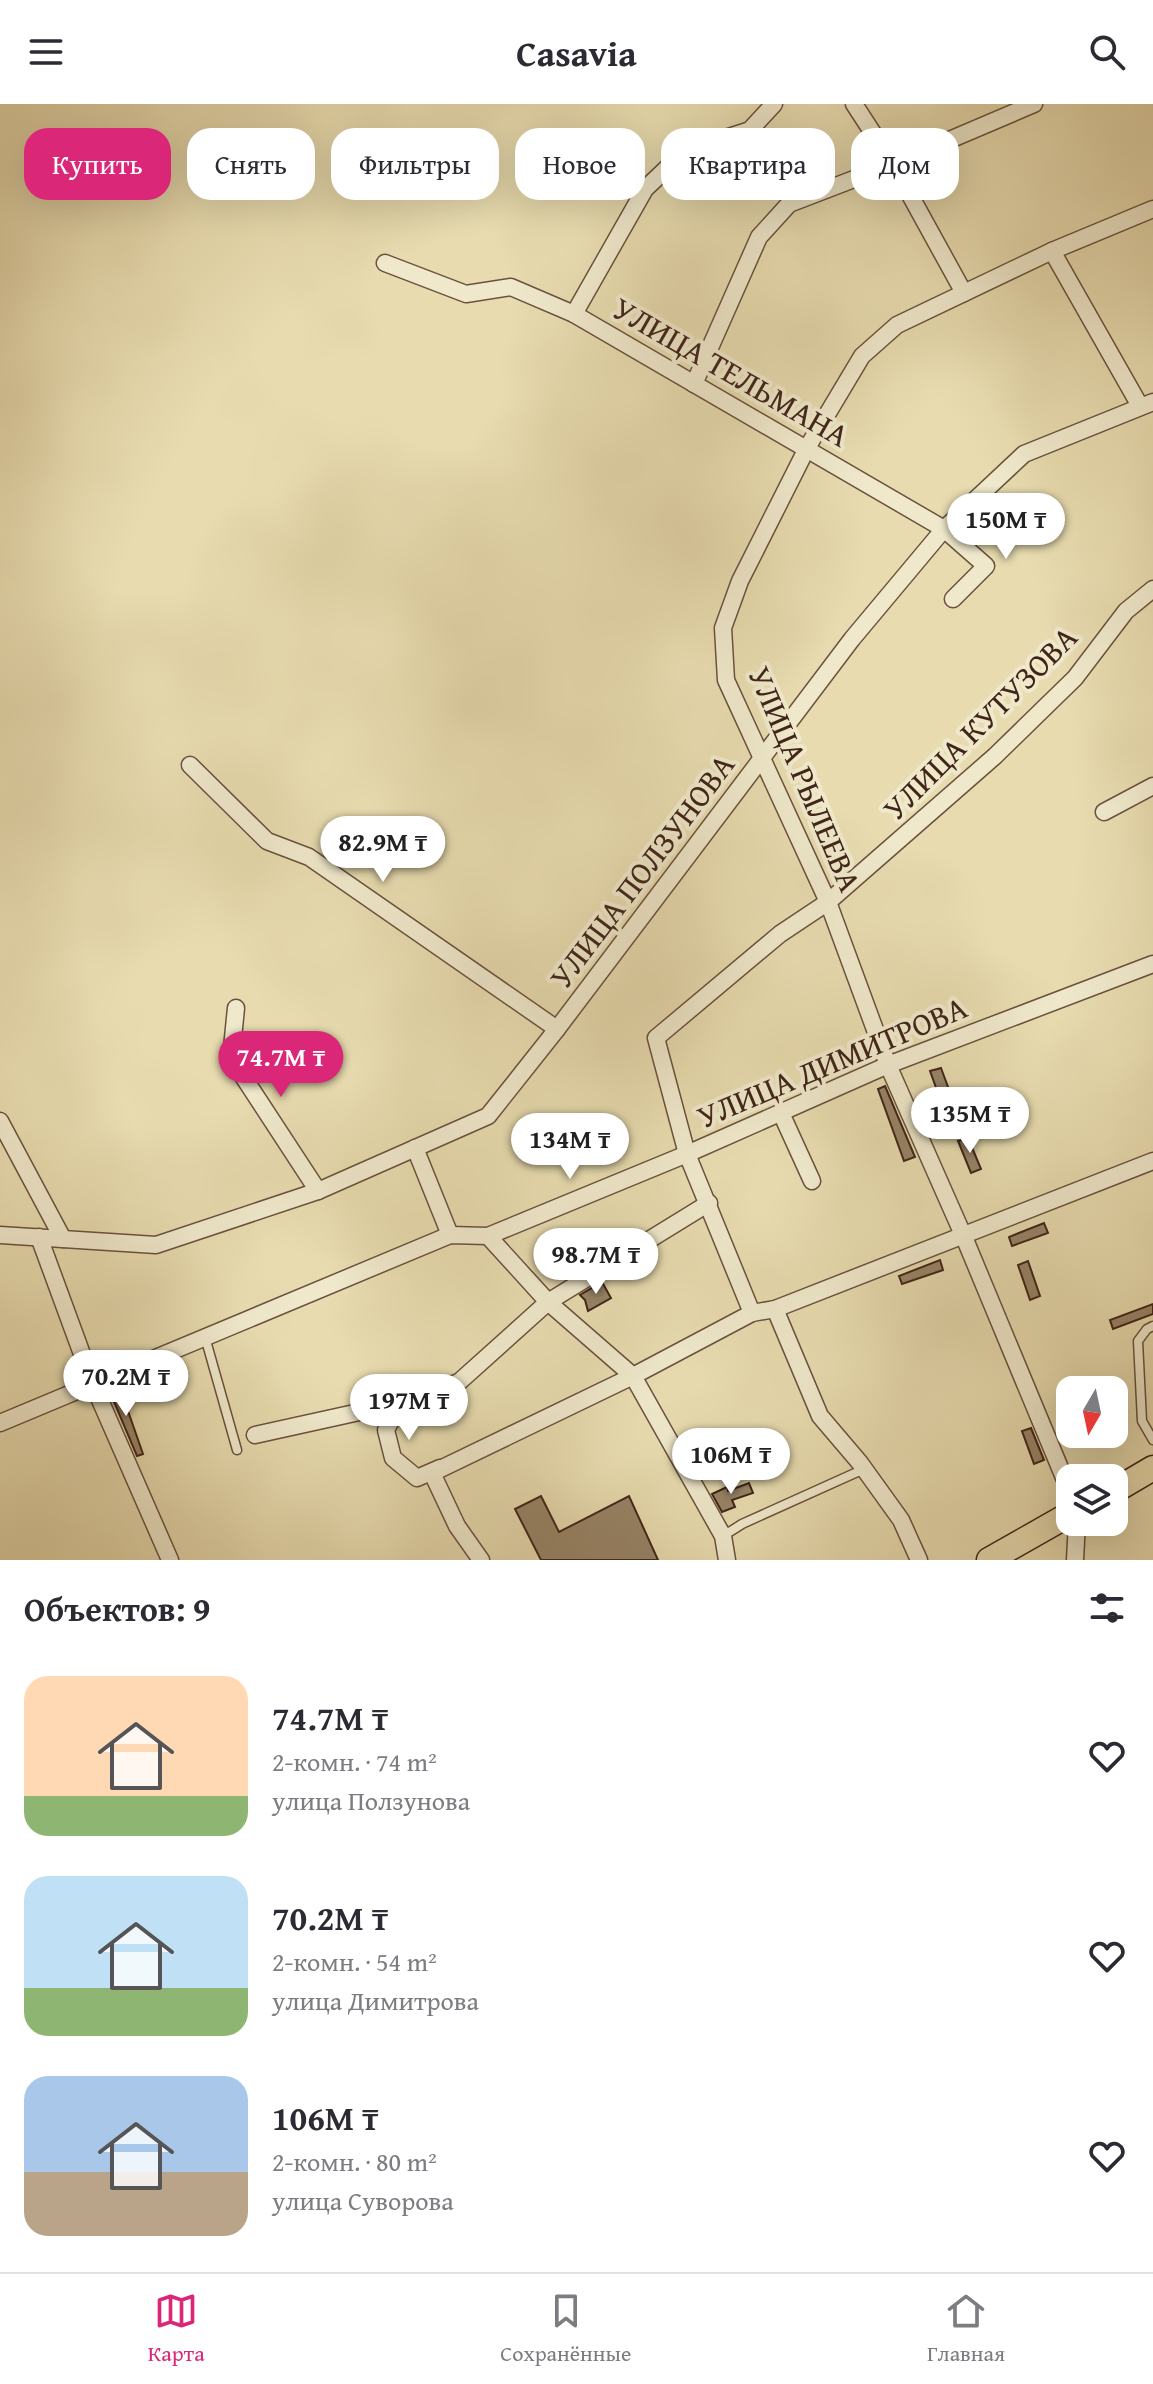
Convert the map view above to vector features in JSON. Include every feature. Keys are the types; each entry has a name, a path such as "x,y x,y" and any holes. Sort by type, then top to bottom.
{"main road":[{"path":"1128,1483 1153,1468"},
{"path":"989,1560 1056,1522"}],"street":[{"path":"574,314 645,189 685,151 750,130 774,104"},
{"path":"854,104 870,128"},
{"path":"959,131 1002,110 1034,104"},
{"path":"694,384 759,237 789,204 851,180"},
{"path":"913,200 964,293"},
{"name":"УЛИЦА РЫЛЕЕВА","path":"1058,1464 888,1065 828,902 726,680 723,628 740,581 807,448 862,356 897,325 1052,251 1153,209"},
{"path":"1052,251 1146,404"},
{"name":"УЛИЦА ТЕЛЬМАНА","path":"385,263 466,294 511,287 574,314 944,529 986,566 953,599"},
{"name":"УЛИЦА ПОЛЗУНОВА","path":"0,1235 156,1245 318,1191 488,1116 852,639 944,529 1024,454 1146,404"},
{"name":"УЛИЦА КУТУЗОВА","path":"752,1313 687,1154 656,1038 780,934 828,902 995,756 1075,678 1126,611 1153,589"},
{"name":"УЛИЦА ПОЛЗУНОВА","path":"190,765 267,841 309,857 557,1029"},
{"path":"1104,812 1153,786"},
{"name":"УЛИЦА ДИМИТРОВА","path":"0,1423 450,1235 488,1236 687,1154 888,1065 1153,964"},
{"path":"236,1008 231,1058 318,1191"},
{"path":"781,1113 812,1181"},
{"path":"0,1121 63,1239"},
{"path":"415,1148 450,1235"},
{"path":"481,1560 457,1526 432,1473 633,1376 752,1313 775,1309 1153,1161"},
{"path":"255,1435 400,1403 459,1382 548,1302 709,1203"},
{"path":"488,1236 548,1302 633,1376 723,1536 727,1560"},
{"path":"39,1237 93,1384 170,1560"},
{"path":"775,1309 820,1416 901,1520 919,1560"},
{"path":"400,1403 386,1430 393,1458 417,1478 442,1468"},
{"path":"1075,1560 1076,1536"}],"lane":[{"path":"1153,1326 1138,1341 1142,1421 1153,1440"},
{"path":"205,1337 237,1450"},
{"path":"723,1536 742,1524 864,1469"}],"building":[{"path":"941,1068 962,1125 951,1129 930,1071"},
{"path":"885,1086 915,1157 904,1161 878,1089"},
{"path":"968,1138 981,1169 971,1173 958,1141"},
{"path":"1044,1223 1048,1233 1012,1246 1009,1237"},
{"path":"940,1260 943,1270 902,1284 899,1276"},
{"path":"1028,1261 1040,1296 1030,1300 1018,1265"},
{"path":"602,1282 611,1298 588,1311 580,1295"},
{"path":"1153,1304 1153,1314 1113,1329 1110,1320"},
{"path":"170,1364 173,1373 130,1388 128,1382"},
{"path":"119,1385 143,1454 137,1456 109,1390"},
{"path":"1031,1428 1044,1460 1034,1464 1022,1431"},
{"path":"724,1436 727,1445 703,1454 707,1464 697,1468 687,1449"},
{"path":"749,1483 753,1493 732,1500 735,1507 722,1512 712,1494 727,1487 728,1491"},
{"path":"541,1496 559,1532 629,1496 658,1560 541,1560 515,1509"}]}
